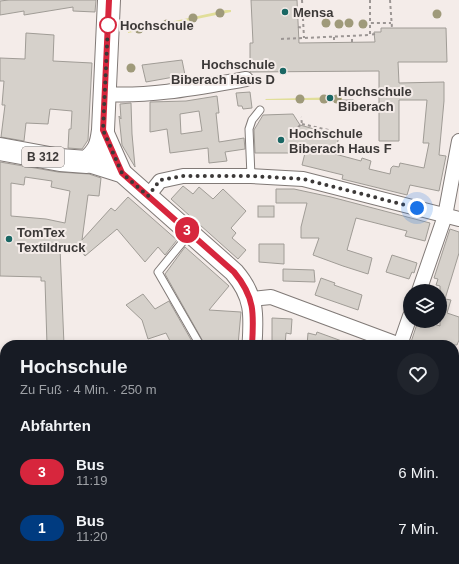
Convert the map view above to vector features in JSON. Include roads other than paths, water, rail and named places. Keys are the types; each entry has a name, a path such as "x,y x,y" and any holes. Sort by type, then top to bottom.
{"main road":[{"path":"87,162 98,152 103,130 109,0"},
{"path":"103,130 122,173"},
{"name":"B 312","path":"0,149 60,160 87,162"},
{"path":"87,162 122,173 234,272 245,284 251,299 252,340"}],"street":[{"path":"104,94 140,94 246,79"},
{"path":"422,284 452,217 459,141"},
{"path":"148,196 160,180 183,176 251,176 303,179 452,217"},
{"path":"251,299 271,297 387,340"},
{"path":"402,340 406,328"}],"lane":[{"path":"251,176 249,129 252,120 260,110"},
{"path":"190,233 158,272 197,340"}],"place":[{"name":"Mensa","path":"285,12"},
{"name":"Hochschule","path":"108,25"},
{"name":"Hochschule Biberach Haus D","path":"283,71"},
{"name":"Hochschule Biberach","path":"330,98"},
{"name":"Hochschule Biberach Haus F","path":"281,140"},
{"name":"TomTex Textildruck","path":"9,239"}]}
